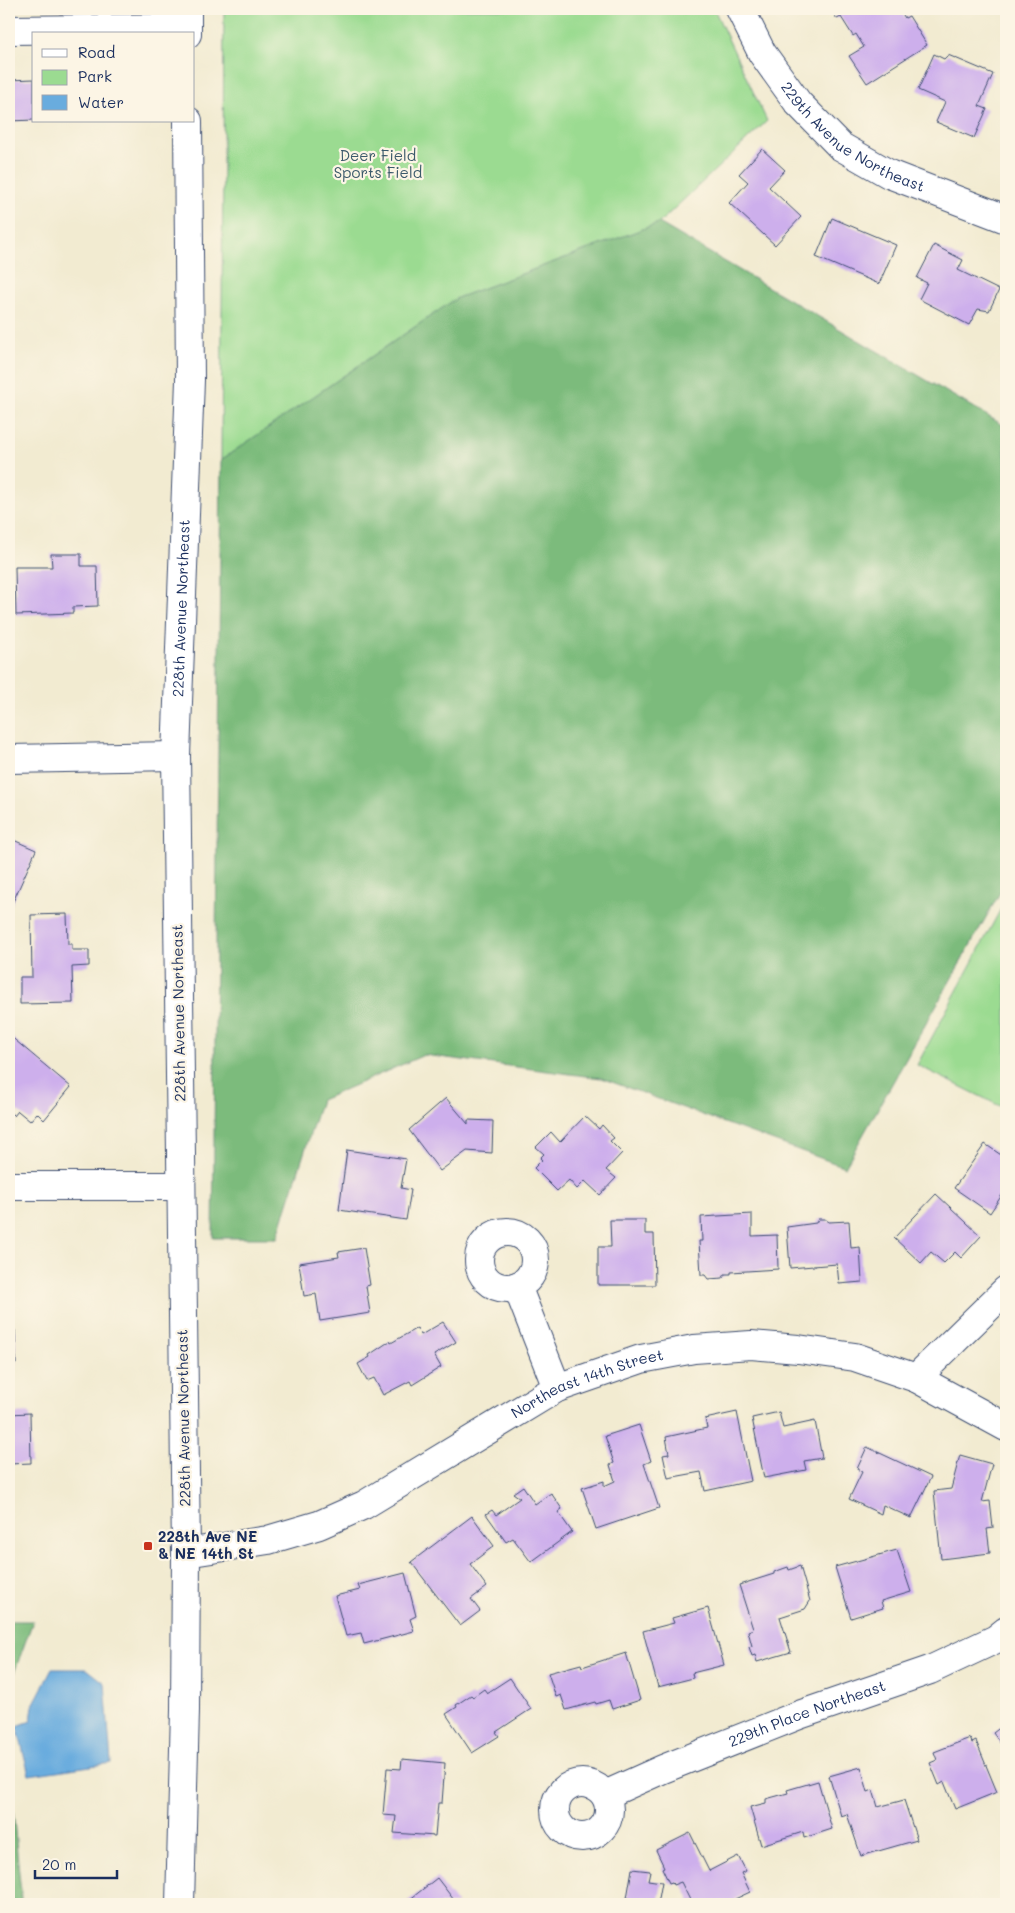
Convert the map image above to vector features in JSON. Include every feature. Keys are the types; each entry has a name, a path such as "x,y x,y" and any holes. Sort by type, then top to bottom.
{"street":[{"name":"229th Avenue Northeast","path":"740,9 762,53 798,103 840,146 889,174 1006,219"},
{"path":"9,30 187,23"},
{"name":"228th Avenue Northeast","path":"180,1904 185,1710 186,1553 176,756 190,380 188,122"},
{"path":"9,759 176,756"},
{"path":"9,1186 181,1186"},
{"path":"517,1286 556,1388"},
{"path":"916,1378 1006,1290"},
{"name":"Northeast 14th Street","path":"186,1553 268,1540 319,1525 364,1505 556,1388 641,1359 694,1349 751,1345 855,1357 916,1378 1006,1426"},
{"name":"229th Place Northeast","path":"604,1795 663,1768 799,1715 930,1670 996,1639 1006,1631"}],"green space":[{"name":"Deer Field Sports Field","path":"224,9 714,9 767,121 659,223 457,298 221,460"},
{"path":"659,223 1003,425 1006,463 1006,882 845,1167 601,1078 424,1055 321,1100 277,1238 213,1238 221,460 457,298"},
{"path":"1004,903 1006,903 1006,1109 917,1065"},
{"path":"9,1621 33,1621 9,1687"},
{"path":"9,1768 22,1904 9,1904"}],"water":[{"path":"52,1669 87,1669 105,1683 111,1763 29,1775 17,1726 31,1721 33,1705"}],"building":[{"path":"830,9 899,9 905,18 909,16 927,45 867,83 849,56 864,47 856,34 853,36 841,17 837,19"},
{"path":"934,54 944,59 948,55 993,74 979,106 987,109 974,138 936,122 945,102 918,90"},
{"path":"32,79 32,120 9,121 9,80"},
{"path":"762,149 785,170 769,187 801,217 775,245 729,203 748,182 739,174"},
{"path":"832,218 896,245 879,284 816,257"},
{"path":"934,245 963,260 958,270 999,290 989,311 978,309 969,325 919,299 927,283 917,278"},
{"path":"51,554 81,554 81,566 97,566 98,606 73,607 73,613 16,615 15,567 52,567"},
{"path":"9,838 36,850 12,904 9,903"},
{"path":"67,914 68,944 72,944 72,950 89,950 89,966 72,967 73,1003 20,1004 20,977 32,977 31,915"},
{"path":"9,1035 71,1087 44,1120 37,1113 30,1121 18,1111 14,1116 9,1111"},
{"path":"446,1098 468,1124 468,1120 493,1121 492,1153 467,1151 440,1171 409,1130"},
{"path":"585,1116 599,1129 602,1125 614,1138 610,1141 622,1153 606,1170 616,1178 600,1195 585,1181 577,1189 569,1180 557,1191 534,1168 542,1160 540,1158 544,1154 536,1147 551,1132 560,1142"},
{"path":"985,1144 1004,1157 1006,1153 1006,1189 990,1213 954,1188"},
{"path":"347,1150 406,1159 401,1188 411,1190 406,1220 339,1210"},
{"path":"936,1194 981,1236 961,1258 955,1252 944,1263 931,1252 921,1263 894,1238"},
{"path":"752,1214 752,1236 777,1235 778,1269 731,1272 731,1274 725,1274 723,1278 708,1279 705,1275 701,1275 699,1241 702,1241 701,1217"},
{"path":"818,1219 825,1219 829,1222 849,1221 851,1248 860,1247 862,1282 839,1284 837,1264 790,1268 787,1227 816,1223"},
{"path":"610,1220 645,1220 645,1234 654,1234 655,1285 598,1285 598,1247 611,1247"},
{"path":"364,1248 370,1285 366,1286 370,1313 320,1321 316,1294 304,1296 299,1263 339,1257 338,1252"},
{"path":"443,1322 456,1342 434,1355 441,1367 412,1385 410,1381 383,1395 374,1378 367,1381 358,1364 370,1357 369,1355 390,1341 391,1343 417,1328 421,1335"},
{"path":"9,1330 15,1330 16,1364 9,1364"},
{"path":"737,1412 751,1481 705,1491 701,1472 668,1478 663,1455 669,1454 666,1437 707,1428 705,1419"},
{"path":"779,1412 783,1428 815,1421 822,1458 804,1461 806,1470 764,1478 752,1418"},
{"path":"30,1413 31,1463 9,1464 9,1414"},
{"path":"639,1425 651,1461 644,1464 659,1508 596,1529 582,1488 604,1481 604,1486 615,1481 610,1465 614,1463 605,1436"},
{"path":"867,1447 931,1477 911,1518 883,1505 881,1514 849,1499 862,1472 857,1469"},
{"path":"960,1455 992,1464 982,1502 990,1501 993,1528 987,1529 990,1553 941,1559 934,1491 951,1489"},
{"path":"523,1486 535,1504 551,1493 562,1509 558,1512 572,1532 531,1562 513,1538 506,1542 486,1514 492,1510 496,1515 520,1498 513,1493"},
{"path":"472,1516 494,1546 470,1564 487,1587 471,1599 480,1611 460,1626 411,1562"},
{"path":"897,1550 911,1592 881,1601 883,1608 851,1618 835,1567"},
{"path":"800,1566 810,1601 805,1609 780,1617 791,1652 757,1662 755,1655 752,1656 749,1647 752,1646 748,1631 753,1629 739,1585 774,1574 774,1572 788,1567 789,1570"},
{"path":"405,1573 416,1616 410,1619 414,1631 364,1644 361,1633 346,1636 335,1596 360,1590 358,1585"},
{"path":"708,1608 724,1665 692,1673 693,1678 658,1687 643,1631 674,1623 672,1618"},
{"path":"626,1653 640,1700 612,1709 609,1700 566,1710 561,1695 556,1697 548,1673 581,1664 582,1667"},
{"path":"510,1678 531,1709 496,1732 499,1736 472,1753 446,1714 471,1695 473,1697 484,1689 487,1693"},
{"path":"1006,1723 1006,1751 993,1733"},
{"path":"970,1738 972,1743 976,1741 997,1792 955,1809 944,1782 939,1785 930,1763 937,1760 934,1752"},
{"path":"402,1759 445,1763 442,1803 438,1803 435,1836 394,1833 396,1816 383,1815 387,1768 401,1769"},
{"path":"861,1767 868,1792 873,1790 878,1807 904,1800 917,1840 861,1856 847,1814 841,1816 829,1776"},
{"path":"818,1781 832,1829 804,1838 803,1832 761,1845 750,1807 766,1803 766,1799 788,1793 787,1790"},
{"path":"690,1833 709,1871 738,1856 746,1871 741,1873 750,1892 735,1899 738,1904 692,1904 681,1882 673,1885 672,1882 669,1883 656,1850"},
{"path":"632,1869 650,1871 648,1880 662,1882 658,1904 626,1904"},
{"path":"437,1878 457,1904 404,1904"}],"place":[{"name":"228th Ave NE & NE 14th St","path":"148,1546"}]}
